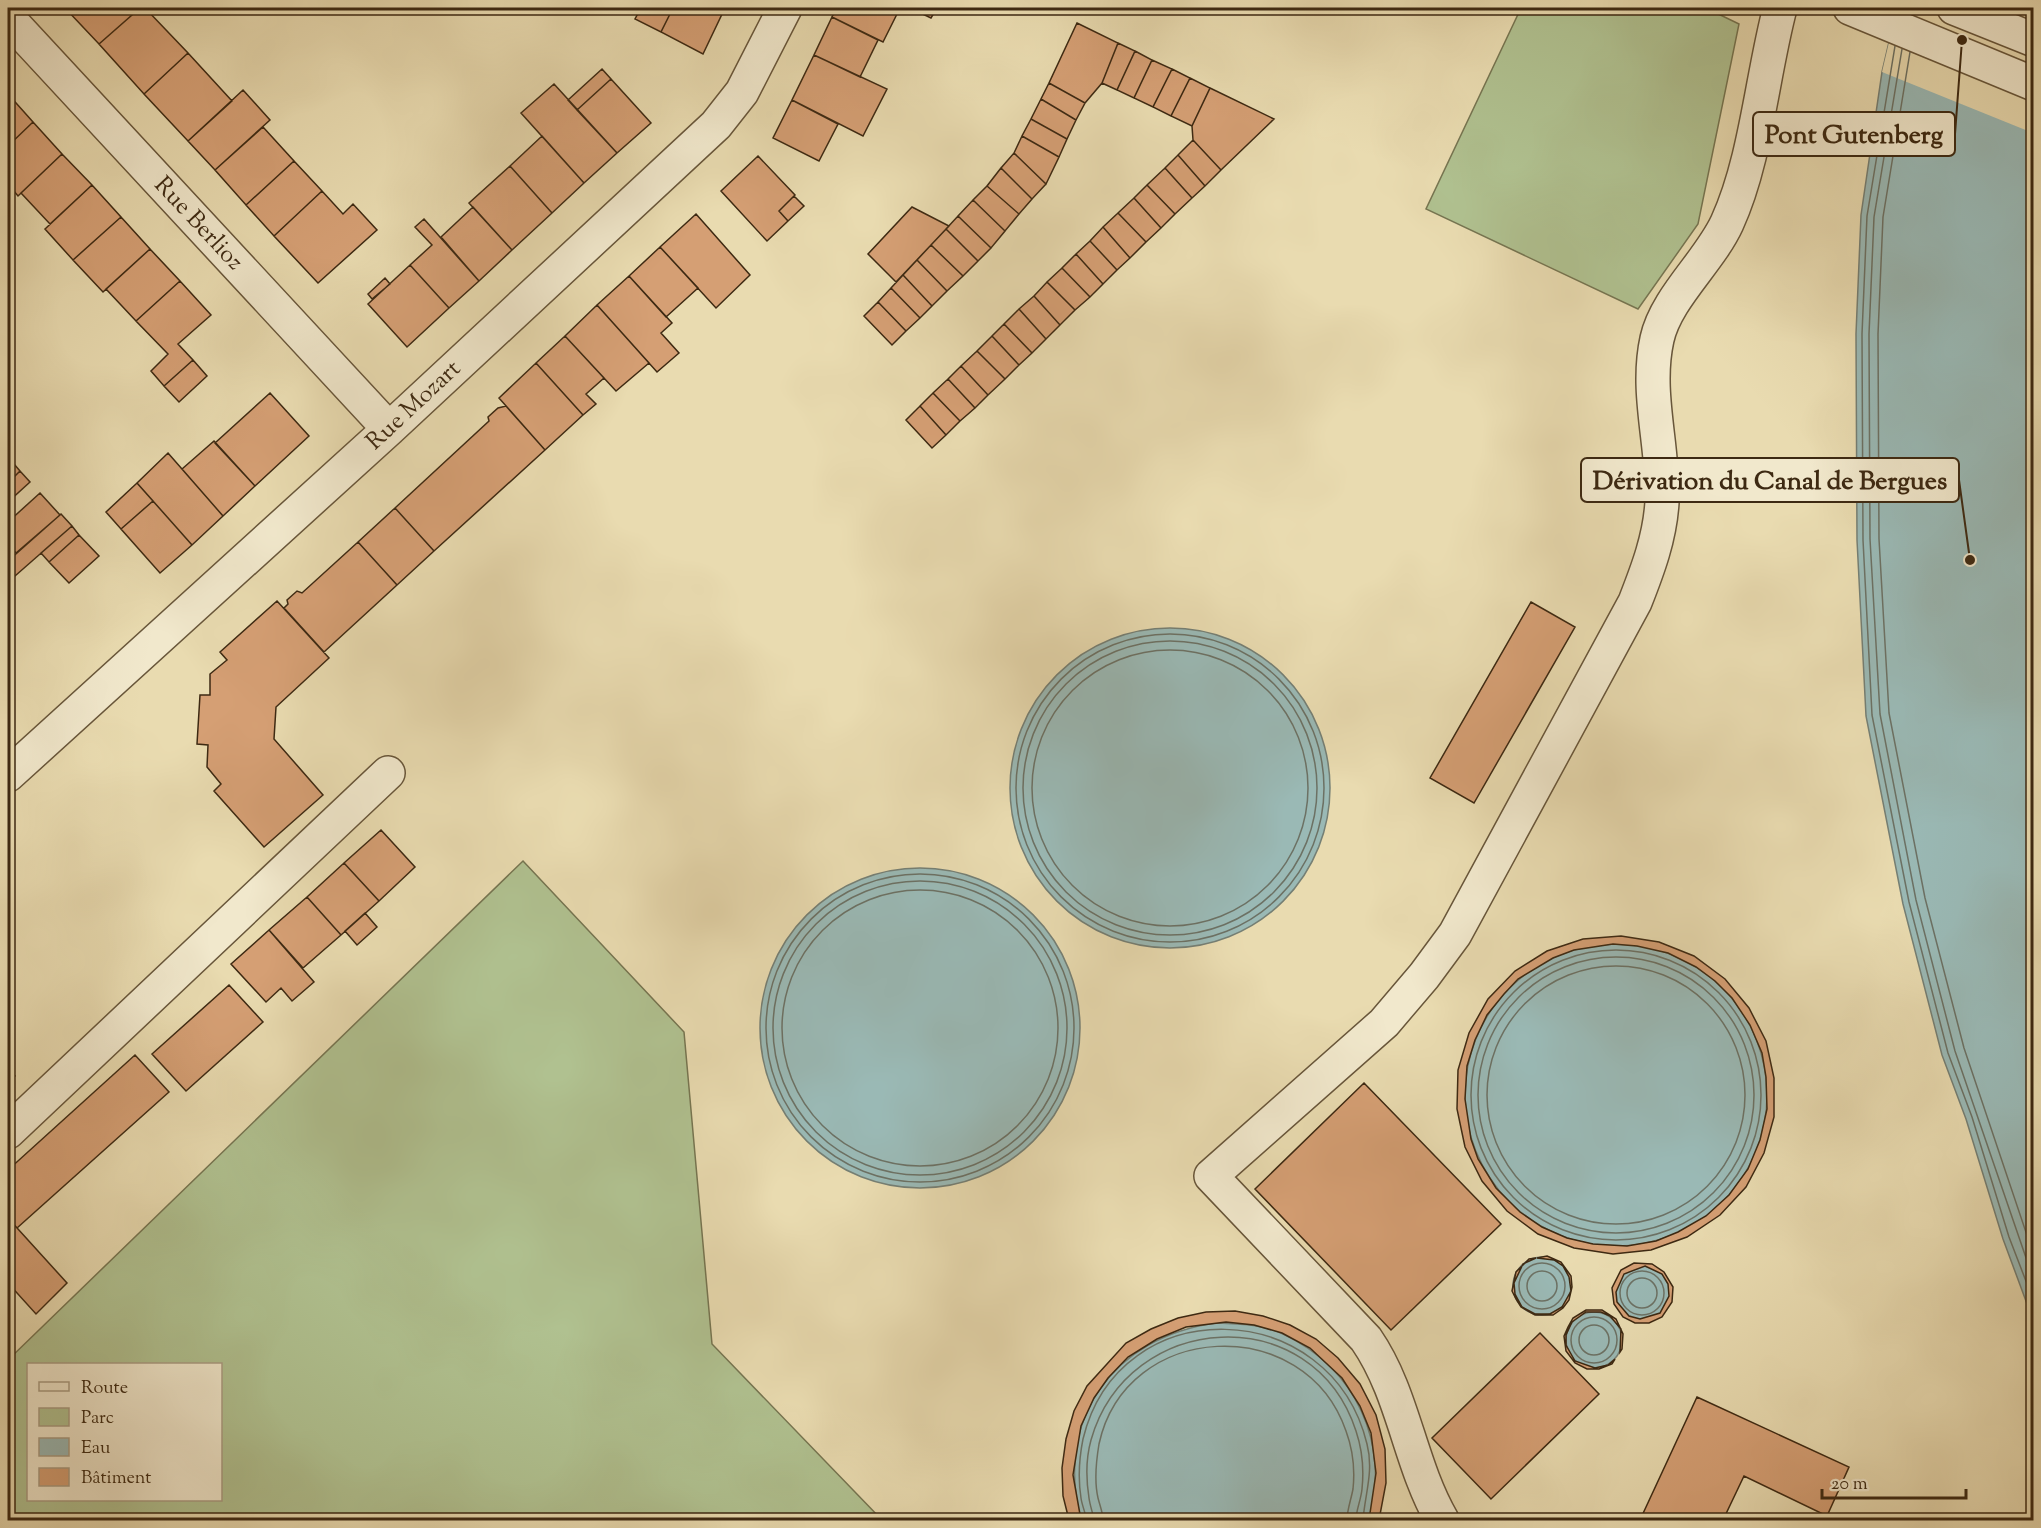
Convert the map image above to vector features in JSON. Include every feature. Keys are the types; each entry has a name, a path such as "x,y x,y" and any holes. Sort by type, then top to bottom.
{"street":[{"name":"Rue Mozart","path":"8,775 389,429 716,125 742,93 785,8"},
{"path":"1442,1521 1424,1484 1391,1383 1366,1339 1211,1176 1384,1023 1424,976 1455,934 1635,602 1651,561 1658,533 1662,500 1653,368 1660,327 1710,253 1727,222 1750,146 1780,8"},
{"path":"1850,8 2034,84"},
{"path":"1954,8 2034,40"},
{"name":"Rue Berlioz","path":"8,18 389,429"},
{"path":"8,1132 388,773"}],"green space":[{"path":"1521,8 1706,8 1739,24 1698,224 1638,309 1426,209"},
{"path":"523,861 684,1032 712,1344 882,1520 8,1520 8,1360"}],"water":[{"path":"1897,8 2033,8 2033,1320 2003,1239 1966,1119 1942,1055 1903,904 1866,716 1857,540 1856,334 1861,215 1882,72"},
{"path":"1170,628 1201,631 1246,647 1272,664 1294,686 1318,727 1327,757 1330,788 1327,819 1311,864 1294,890 1272,912 1231,936 1201,945 1170,948 1139,945 1094,929 1068,912 1046,890 1022,849 1013,819 1010,788 1013,757 1029,712 1046,686 1068,664 1109,640 1139,631"},
{"path":"920,868 967,875 996,887 1022,904 1044,926 1061,952 1073,981 1080,1028 1073,1075 1061,1104 1044,1130 1022,1152 996,1169 967,1181 920,1188 873,1181 844,1169 818,1152 796,1130 779,1104 767,1075 760,1028 767,981 779,952 796,926 818,904 844,887 873,875"},
{"path":"1616,944 1645,947 1674,956 1700,969 1723,988 1742,1011 1755,1037 1764,1066 1767,1095 1764,1124 1755,1153 1742,1179 1723,1202 1700,1221 1674,1234 1645,1243 1616,1246 1587,1243 1558,1234 1532,1221 1509,1202 1490,1179 1477,1153 1468,1124 1465,1095 1468,1066 1477,1037 1490,1011 1509,988 1532,969 1558,956 1587,947"},
{"path":"1542,1257 1558,1262 1566,1270 1571,1286 1566,1302 1558,1310 1542,1315 1526,1310 1518,1302 1513,1286 1518,1270 1526,1262"},
{"path":"1642,1265 1653,1267 1662,1273 1668,1282 1670,1293 1668,1304 1662,1313 1653,1319 1642,1321 1631,1319 1622,1313 1616,1304 1614,1293 1616,1282 1622,1273 1631,1267"},
{"path":"1588,1312 1600,1312 1610,1316 1618,1324 1622,1340 1618,1356 1610,1364 1600,1368 1588,1368 1578,1364 1570,1356 1566,1346 1566,1334 1570,1324 1578,1316"},
{"path":"1216,1323 1259,1326 1283,1334 1308,1348 1330,1366 1348,1387 1361,1411 1370,1436 1375,1464 1375,1492 1369,1520 1081,1520 1075,1483 1076,1448 1085,1417 1100,1388 1121,1365 1148,1345 1180,1331"}],"pier":[{"path":"1897,8 2033,8 2033,133 1882,72"}],"building":[{"path":"65,8 140,8 99,44"},
{"path":"140,8 145,8 188,53 144,94 99,44"},
{"path":"641,8 673,8 661,32 635,19"},
{"path":"673,8 715,8 723,12 703,54 661,32"},
{"path":"837,8 900,8 883,42 832,17"},
{"path":"910,8 937,8 931,18"},
{"path":"832,17 878,40 860,77 814,55"},
{"path":"1077,23 1118,43 1102,83 1085,103 1049,83"},
{"path":"1118,43 1135,51 1117,90 1102,83"},
{"path":"1135,51 1152,60 1134,98 1117,90"},
{"path":"188,53 232,101 188,141 144,94"},
{"path":"814,55 887,89 863,136 792,100"},
{"path":"1152,60 1172,69 1153,107 1134,98"},
{"path":"602,69 611,79 577,110 568,100"},
{"path":"1172,69 1190,78 1171,116 1153,107"},
{"path":"1190,78 1210,88 1192,126 1171,116"},
{"path":"611,79 651,123 617,153 577,110"},
{"path":"1049,83 1085,103 1076,120 1041,99"},
{"path":"554,84 617,153 584,183 521,113"},
{"path":"1210,88 1274,119 1221,170 1193,140 1192,126"},
{"path":"243,90 270,120 215,170 188,141"},
{"path":"8,94 33,122 8,146"},
{"path":"1041,99 1076,120 1067,139 1031,119"},
{"path":"792,100 838,124 819,161 773,138"},
{"path":"1031,119 1067,139 1059,157 1022,136"},
{"path":"33,122 62,154 18,196 8,184 8,146"},
{"path":"263,127 294,161 246,205 215,170"},
{"path":"542,136 584,183 552,213 510,166"},
{"path":"1022,136 1059,157 1046,184 1014,153"},
{"path":"1193,140 1221,170 1205,186 1178,155"},
{"path":"1014,153 1046,184 1032,199 1001,168"},
{"path":"62,154 92,185 50,224 21,193"},
{"path":"1178,155 1205,186 1192,198 1165,168"},
{"path":"758,156 795,195 779,211 788,221 767,241 721,191"},
{"path":"294,161 322,191 274,236 246,205"},
{"path":"510,166 552,213 512,250 469,203"},
{"path":"1001,168 1032,199 1019,214 987,186"},
{"path":"1165,168 1192,198 1175,214 1147,185"},
{"path":"92,185 121,217 73,260 45,229"},
{"path":"1147,185 1175,214 1161,228 1134,198"},
{"path":"987,186 1019,214 1005,231 973,200"},
{"path":"322,191 343,214 353,204 377,230 318,283 274,236"},
{"path":"794,196 804,206 788,221 779,211"},
{"path":"1134,198 1161,228 1146,242 1118,213"},
{"path":"973,200 1005,231 991,248 958,216"},
{"path":"473,207 512,250 479,281 441,237"},
{"path":"912,207 949,226 896,282 868,254"},
{"path":"1118,213 1146,242 1130,258 1103,227"},
{"path":"696,214 750,275 716,308 660,247"},
{"path":"958,216 991,248 978,261 946,229"},
{"path":"121,217 150,249 103,292 73,260"},
{"path":"424,219 479,281 449,308 410,265 432,245 415,227"},
{"path":"1103,227 1130,258 1117,270 1090,241"},
{"path":"946,229 978,261 963,276 931,245"},
{"path":"1090,241 1117,270 1103,284 1076,254"},
{"path":"931,245 963,276 947,291 917,260"},
{"path":"660,247 698,288 666,317 629,276"},
{"path":"150,249 180,281 136,321 106,289"},
{"path":"1076,254 1103,284 1090,297 1062,268"},
{"path":"917,260 947,291 932,306 903,275"},
{"path":"410,265 449,308 407,347 368,304"},
{"path":"1062,268 1090,297 1075,310 1047,282"},
{"path":"903,275 932,306 920,318 891,288"},
{"path":"629,276 672,323 661,333 679,353 657,372 597,305"},
{"path":"385,278 390,284 372,299 368,294"},
{"path":"180,281 211,315 178,344 193,360 164,386 151,371 168,354 136,321"},
{"path":"1047,282 1075,310 1060,325 1034,296"},
{"path":"891,288 920,318 906,331 878,302"},
{"path":"1034,296 1060,325 1046,339 1019,309"},
{"path":"878,302 906,331 892,345 864,316"},
{"path":"597,305 649,363 616,391 565,336"},
{"path":"1019,309 1046,339 1032,353 1004,324"},
{"path":"1004,324 1032,353 1019,365 992,336"},
{"path":"565,336 604,378 586,394 596,404 583,415 536,363"},
{"path":"992,336 1019,365 1005,379 977,351"},
{"path":"977,351 1005,379 988,395 961,366"},
{"path":"193,360 207,376 179,402 164,386"},
{"path":"536,363 583,415 545,450 499,398"},
{"path":"961,366 988,395 975,408 948,379"},
{"path":"948,379 975,408 960,421 933,393"},
{"path":"270,393 309,436 255,486 215,443"},
{"path":"933,393 960,421 946,435 920,406"},
{"path":"506,406 545,450 434,551 395,508 489,421 488,417 498,408"},
{"path":"920,406 946,435 932,448 906,420"},
{"path":"214,441 255,486 223,516 182,469"},
{"path":"168,453 223,516 192,545 137,483"},
{"path":"8,457 20,471 8,483"},
{"path":"20,471 30,482 8,502 8,483"},
{"path":"137,483 153,501 121,529 106,512"},
{"path":"40,493 60,515 16,553 8,544 8,522"},
{"path":"153,501 192,545 160,573 121,529"},
{"path":"395,508 434,551 397,585 358,542"},
{"path":"61,514 72,526 15,576 8,567 8,561"},
{"path":"72,526 79,535 49,562 41,553"},
{"path":"79,535 99,556 69,583 49,562"},
{"path":"358,542 397,585 324,652 284,608 288,604 287,600 297,591 302,593"},
{"path":"277,601 329,658 276,707 274,739 323,795 264,847 214,791 221,784 207,767 208,745 197,744 200,695 210,695 210,674 227,660 220,652"},
{"path":"1531,602 1575,627 1474,803 1430,778"},
{"path":"381,830 415,867 379,901 344,863"},
{"path":"344,863 379,901 341,935 307,897"},
{"path":"307,897 341,935 303,968 269,930"},
{"path":"365,913 377,927 357,945 345,931"},
{"path":"269,930 314,982 292,1001 281,988 266,1002 231,964"},
{"path":"1621,936 1659,942 1694,956 1725,979 1749,1008 1766,1041 1774,1078 1774,1117 1764,1153 1746,1187 1720,1215 1687,1237 1651,1250 1613,1254 1574,1248 1538,1234 1507,1211 1482,1181 1465,1147 1457,1109 1458,1070 1469,1033 1488,999 1515,971 1547,951 1583,939","holes":["1613,944 1637,946 1668,953 1696,967 1732,998 1750,1025 1762,1053 1766,1077 1767,1109 1760,1140 1748,1169 1729,1195 1706,1216 1656,1241 1627,1246 1593,1244 1567,1238 1542,1227 1520,1212 1496,1188 1478,1159 1471,1139 1465,1099 1467,1066 1475,1040 1487,1015 1518,979 1553,958 1574,950"]},
{"path":"229,985 263,1022 186,1091 152,1054"},
{"path":"135,1055 169,1092 17,1228 8,1218 8,1170"},
{"path":"8,1067 15,1076 8,1083"},
{"path":"1364,1083 1501,1224 1391,1330 1255,1189"},
{"path":"8,1218 67,1283 36,1314 8,1283"},
{"path":"1547,1256 1561,1262 1571,1276 1572,1287 1569,1300 1563,1308 1553,1315 1535,1315 1521,1307 1512,1291 1516,1272 1522,1266 1514,1283 1515,1294 1522,1307 1535,1314 1550,1314 1562,1307 1571,1291 1569,1277 1563,1266 1554,1260 1537,1258"},
{"path":"1634,1263 1652,1264 1664,1272 1673,1287 1672,1302 1662,1317 1649,1323 1635,1323 1623,1317 1614,1304 1612,1288 1621,1270","holes":["1645,1266 1662,1274 1668,1284 1669,1296 1660,1313 1640,1319 1629,1316 1617,1302 1616,1292 1624,1274"]},
{"path":"1586,1310 1602,1310 1616,1319 1620,1328 1610,1316 1601,1312 1586,1312 1572,1322 1566,1335 1566,1345 1575,1361 1595,1368 1608,1365 1615,1359 1612,1364 1599,1369 1587,1369 1575,1363 1566,1351 1564,1336 1568,1327 1573,1318"},
{"path":"1235,1311 1263,1316 1290,1325 1316,1339 1338,1358 1360,1384 1376,1415 1385,1449 1386,1483 1379,1520 1369,1520 1376,1473 1371,1433 1360,1406 1342,1378 1310,1348 1282,1333 1254,1325 1226,1322 1186,1327 1157,1339 1128,1357 1108,1378 1094,1398 1081,1426 1073,1475 1081,1520 1069,1520 1063,1496 1062,1468 1066,1439 1074,1411 1087,1386 1126,1343 1151,1329 1178,1318 1206,1312"},
{"path":"1621,1330 1623,1334 1620,1352"},
{"path":"1540,1333 1599,1394 1491,1499 1432,1438"},
{"path":"1697,1397 1849,1467 1827,1516 1744,1476 1723,1520 1640,1520"}],"place":[{"name":"Pont Gutenberg","path":"1962,40"},
{"name":"Dérivation du Canal de Bergues","path":"1970,560"}]}
